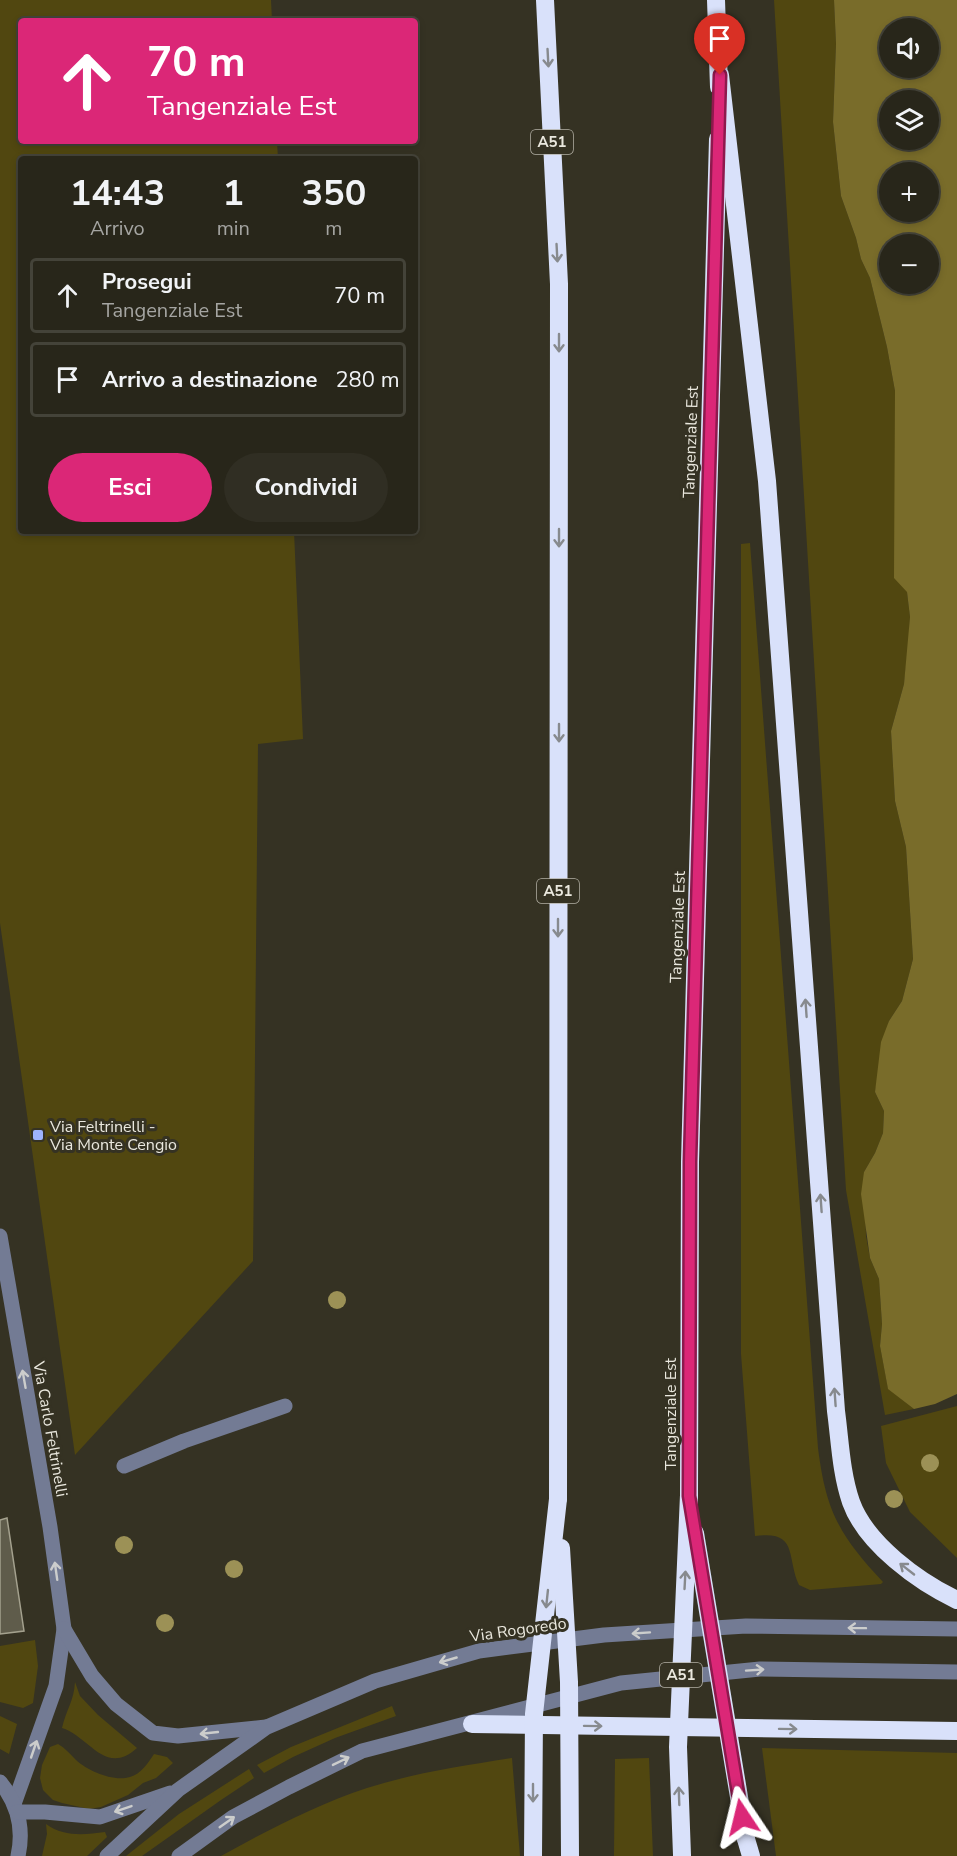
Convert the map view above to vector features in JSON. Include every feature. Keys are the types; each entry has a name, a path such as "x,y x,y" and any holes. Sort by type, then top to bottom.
{"highway":[{"name":"A51","path":"545,0 559,284 558,1499 569,1682 570,1856"},
{"name":"Tangenziale Est","path":"682,1855 678,1747 689,1496 690,1162 720,75 716,0"},
{"path":"720,75 767,481 836,1411 842,1459 852,1505 876,1540 905,1568 934,1589 957,1600"},
{"path":"689,1496 728,1738 749,1847"},
{"path":"533,1856 534,1714 558,1499"},
{"path":"472,1724 957,1731"}],"street":[{"name":"Via Carlo Feltrinelli","path":"0,1236 2,1262 50,1527 64,1629 56,1686 16,1808"},
{"path":"124,1466 184,1441 285,1406"},
{"name":"Via Rogoredo","path":"107,1856 178,1790 267,1727 375,1681 479,1651 604,1635 746,1626 957,1629"},
{"name":"Via Carlo Feltrinelli","path":"64,1629 92,1676 116,1704 153,1733 178,1736 267,1727"},
{"path":"179,1856 233,1817 362,1751 423,1734 472,1724 621,1683 760,1669 957,1672"},
{"path":"0,1782 16,1808 21,1836 18,1856"},
{"path":"16,1808 100,1817 178,1790"}],"shaded area":[{"path":"0,0 271,0 272,18 18,18 18,144 277,144 278,156 18,156 18,534 294,534 303,739 258,744 253,1261 75,1455 0,923"},
{"path":"774,0 834,0 836,44 833,122 841,196 861,259 870,278 895,391 896,442 910,617 904,684 891,731 895,801 906,847 913,959 902,1001 889,1021 875,1092 884,1111 883,1133 864,1172 866,1236 870,1258 879,1279 882,1324 880,1346 888,1388 914,1409 885,1415 846,1190"},
{"path":"834,0 957,0 957,1394 935,1404 914,1409 888,1389 880,1346 882,1324 879,1279 870,1258 861,1194 864,1172 883,1133 884,1111 875,1092 881,1042 889,1021 902,1001 913,959 906,847 895,801 891,731 904,684 910,617 907,592 894,578 895,391 870,278 861,259 841,196 833,122 836,44"},
{"path":"750,543 818,1448 830,1506 845,1536 883,1582 881,1584 810,1590 799,1585 785,1541 769,1535 755,1536 741,1354 741,544"},
{"path":"957,1406 957,1558 910,1512 886,1463 881,1426"},
{"path":"35,1640 38,1666 33,1703 23,1708 0,1702 0,1646"},
{"path":"75,1682 80,1696 98,1715 137,1748 126,1756 106,1757 72,1732 62,1728"},
{"path":"392,1706 396,1716 335,1738 264,1773 257,1765 291,1747"},
{"path":"0,1716 17,1724 9,1754 0,1749"},
{"path":"58,1744 87,1768 109,1777 123,1778 138,1773 154,1754 167,1757 173,1763 156,1778 143,1783 128,1795 101,1807 89,1809 53,1800 43,1790 40,1778 42,1765 50,1747"},
{"path":"762,1748 957,1753 957,1856 776,1856"},
{"path":"512,1758 520,1856 221,1856 329,1802 367,1788 421,1774"},
{"path":"649,1758 653,1856 614,1856 615,1759"},
{"path":"249,1769 254,1778 142,1856 126,1856 179,1814"},
{"path":"46,1824 67,1833 105,1832 107,1837 87,1856 42,1856 47,1834"}],"building":[{"path":"7,1518 24,1631 0,1634 0,1520"}],"place":[{"name":"Via Feltrinelli - Via Monte Cengio","path":"38,1135"}],"route":[{"path":"720,75 690,1162 689,1496 742,1817"}]}
